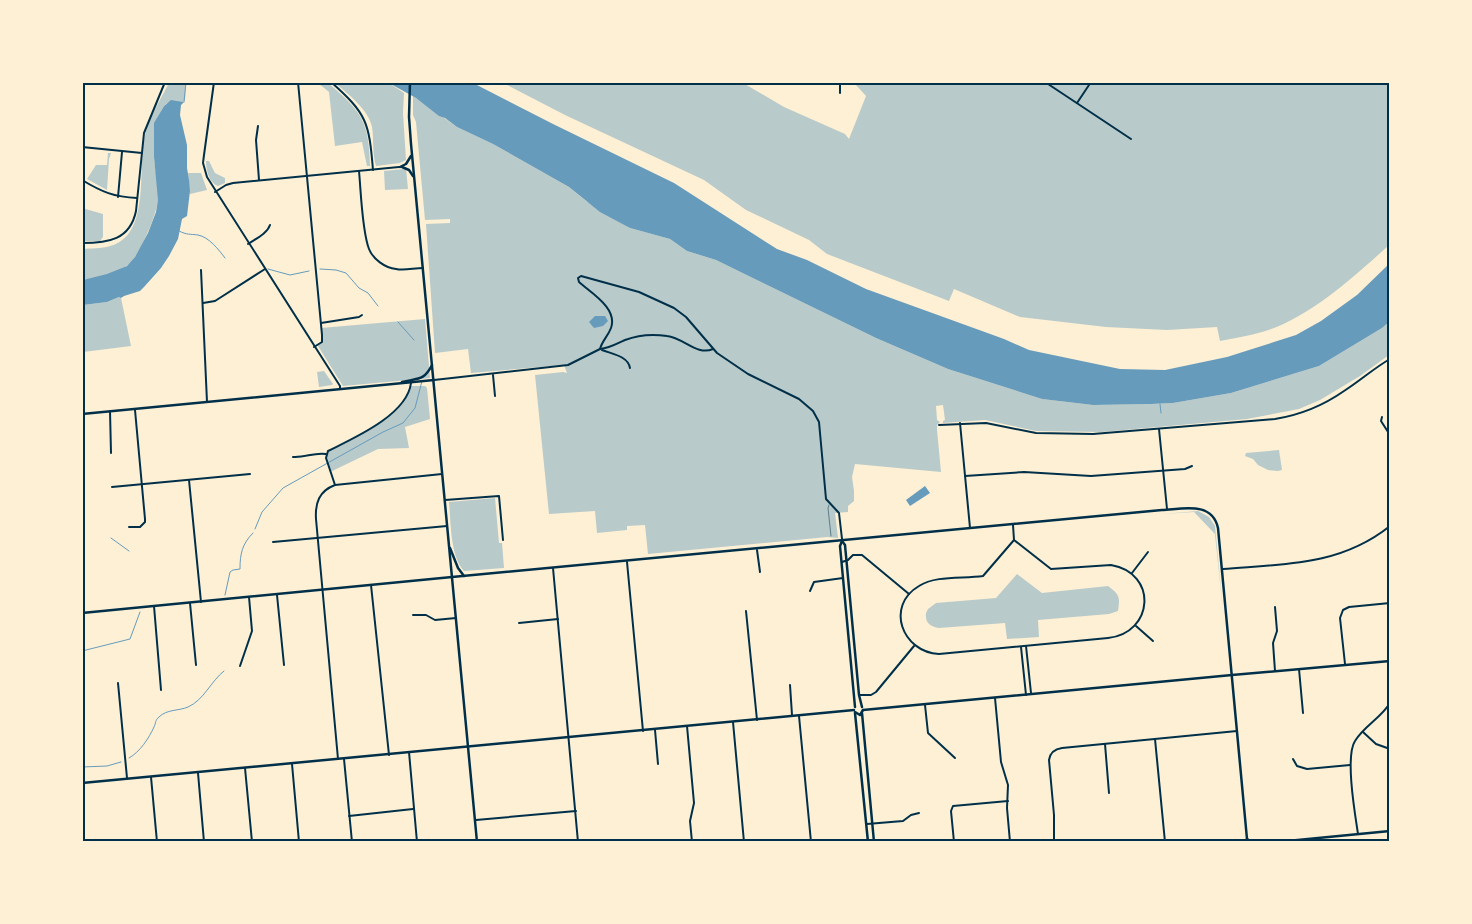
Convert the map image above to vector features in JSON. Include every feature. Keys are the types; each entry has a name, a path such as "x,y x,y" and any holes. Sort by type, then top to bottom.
{"main road":[{"path":"410,82 408,117 477,842"},
{"path":"400,167 406,164 412,153"},
{"path":"400,167 407,169 414,177"},
{"path":"396,384 422,378 428,373 432,364"},
{"path":"82,414 434,380"},
{"path":"82,612 1198,508 1206,511 1213,517 1218,528 1245,840 1252,842"},
{"path":"842,541 845,545 855,710 868,842"},
{"path":"842,541 840,546 862,710 874,842"},
{"path":"449,544 458,568 466,576"},
{"path":"82,783 1390,661"},
{"path":"855,710 858,715 862,710"},
{"path":"1277,842 1390,831"}],"street":[{"path":"82,244 107,242 124,234 134,218 146,126 166,82"},
{"path":"214,82 204,163 207,177 340,386 340,389"},
{"path":"298,82 322,340 314,347"},
{"path":"331,82 352,101 364,117 369,130 373,170"},
{"path":"840,82 840,92"},
{"path":"1045,82 1132,138"},
{"path":"1077,104 1092,82"},
{"path":"258,126 256,140 259,180"},
{"path":"82,147 142,153"},
{"path":"118,197 122,151"},
{"path":"215,192 229,183 400,167"},
{"path":"359,171 366,238 369,249 375,258 388,267 397,270 423,268"},
{"path":"82,180 102,192 118,197 137,198"},
{"path":"248,244 264,233 270,225"},
{"path":"203,303 215,301 264,269"},
{"path":"201,270 207,402"},
{"path":"600,349 610,330 612,320 605,305 579,282 579,277 584,276 639,292 674,308 686,317 714,349 748,374 806,404 819,422 826,499 839,513 842,541"},
{"path":"320,323 362,315"},
{"path":"434,380 493,375 568,365 580,361 600,349 629,339 661,335 681,339 702,351 707,352 714,349"},
{"path":"600,349 625,359 629,363 630,368"},
{"path":"939,425 986,423 1036,433 1107,434 1266,420 1301,413 1322,405 1390,359"},
{"path":"493,375 495,396"},
{"path":"326,454 328,451 363,434 391,414 402,403 411,383"},
{"path":"129,527 140,526 145,522 135,409"},
{"path":"110,411 111,453"},
{"path":"1382,417 1381,421 1390,436"},
{"path":"960,424 970,528"},
{"path":"1159,430 1167,510"},
{"path":"293,457 301,458 318,453 326,454"},
{"path":"326,454 334,485"},
{"path":"965,476 1024,472 1092,476 1184,469 1192,466"},
{"path":"112,487 250,474"},
{"path":"338,759 316,502 324,491 334,485 442,474"},
{"path":"189,480 200,602"},
{"path":"445,500 499,496 503,540"},
{"path":"1013,524 1014,540 983,576 931,581 917,587 909,594 903,607 901,623 905,635 914,646 926,652 939,654 1117,637 1126,634 1135,626 1144,609 1144,597 1141,585 1132,573 1124,568 1111,565 1051,569 1014,540"},
{"path":"273,542 447,526"},
{"path":"1223,569 1308,561 1332,556 1366,542 1390,526"},
{"path":"757,550 760,572"},
{"path":"1132,573 1148,552"},
{"path":"842,562 853,555 862,555 909,594"},
{"path":"627,562 643,731"},
{"path":"553,568 578,842"},
{"path":"810,591 812,583 816,581 844,578"},
{"path":"371,585 389,755"},
{"path":"277,594 284,665"},
{"path":"240,666 252,631 249,597"},
{"path":"190,603 196,665"},
{"path":"1345,665 1340,618 1343,610 1348,607 1390,603"},
{"path":"154,606 162,690"},
{"path":"1275,607 1277,632 1273,643 1275,671"},
{"path":"746,611 756,720"},
{"path":"413,615 426,615 434,620 456,618"},
{"path":"519,623 558,619"},
{"path":"1135,626 1153,641"},
{"path":"859,694 876,692 914,646"},
{"path":"1021,646 1026,694"},
{"path":"1026,646 1031,694"},
{"path":"1299,669 1303,713"},
{"path":"118,683 127,779"},
{"path":"790,685 792,716"},
{"path":"995,697 1001,762 1007,780 1010,842"},
{"path":"1358,834 1350,765 1352,746 1363,732 1386,710 1390,703"},
{"path":"924,704 928,733 955,758"},
{"path":"799,716 811,842"},
{"path":"733,722 744,842"},
{"path":"687,726 694,802 690,821 692,842"},
{"path":"655,730 658,764"},
{"path":"1054,842 1054,815 1049,760 1058,748 1237,731"},
{"path":"1363,732 1376,744 1390,749"},
{"path":"1155,739 1165,842"},
{"path":"1105,744 1109,793"},
{"path":"409,752 416,842"},
{"path":"344,758 352,842"},
{"path":"1293,759 1297,766 1307,769 1350,765"},
{"path":"292,764 299,842"},
{"path":"245,768 252,842"},
{"path":"198,773 204,842"},
{"path":"151,777 157,842"},
{"path":"954,842 952,807 955,805 1008,801"},
{"path":"349,816 413,809"},
{"path":"475,820 576,811"},
{"path":"866,824 902,821 911,815 919,813"}],"lane":[{"path":"830,503 828,508 831,536"}],"shaded area":[{"path":"169,83 186,83 185,100 183,102 173,101 167,103 158,116 155,125 154,158 158,195 155,214 147,234 138,252 129,264 113,272 83,280 83,249 110,246 123,240 131,230 137,216 140,201 144,139 151,117"},
{"path":"318,83 328,83 356,109 368,138 370,166 367,166 362,142 335,146 329,92"},
{"path":"335,83 389,83 404,93 403,113 406,160 400,163 376,166 372,127 367,114 357,102"},
{"path":"503,83 743,83 784,107 845,134 849,139 866,96 855,84 860,83 1389,83 1389,245 1330,296 1313,307 1279,326 1246,336 1220,341 1217,327 1167,330 1106,327 1020,317 954,289 949,301 827,254 809,240 746,210 704,180 565,115"},
{"path":"413,96 457,127 493,144 569,187 586,201 630,228 670,239 687,251 716,260 876,338 948,369 1042,399 1093,405 1151,404 1173,403 1231,393 1319,366 1389,322 1389,355 1360,376 1320,400 1299,409 1247,419 1102,432 1036,431 985,420 943,423 945,420 943,405 936,406 937,420 940,422 937,425 937,430 941,472 855,464 852,477 854,501 848,506 848,512 835,513 838,538 827,537 648,554 645,525 627,526 627,530 597,533 595,511 549,514 535,375 567,373 564,365 471,373 468,349 435,353 426,224 450,223 450,219 425,220 416,122 413,115"},
{"path":"108,153 111,153 107,190 87,179 96,165 107,165"},
{"path":"206,161 209,161 215,173 225,178 225,183 218,186 212,182 207,172"},
{"path":"406,169 408,189 385,190 384,171"},
{"path":"188,173 201,173 207,190 190,194"},
{"path":"82,208 103,214 103,237 100,241 83,241"},
{"path":"119,297 121,298 131,346 83,352 83,305 107,302"},
{"path":"425,319 430,378 343,386 318,346 322,342 321,328"},
{"path":"324,371 333,384 319,387 317,372"},
{"path":"411,386 425,386 427,388 430,419 405,427 409,448 378,449 330,472 326,458 328,451 386,419 401,404"},
{"path":"1279,450 1282,470 1278,471 1268,470 1258,465 1253,459 1245,456 1246,453"},
{"path":"495,498 499,543 502,543 504,568 464,571 459,565 454,548 449,502"},
{"path":"1198,511 1209,517 1215,526 1223,611 1215,534 1194,512 1163,514"},
{"path":"1017,574 1042,593 1108,586 1118,597 1118,611 1109,614 1038,620 1039,637 1007,639 1005,623 939,628 927,622 926,613 936,603 996,598"}],"water":[{"path":"389,83 473,83 674,183 777,249 807,260 866,289 1004,339 1029,350 1120,369 1165,370 1227,357 1296,335 1321,321 1357,295 1389,264 1389,322 1319,366 1231,393 1173,403 1151,404 1093,405 1042,399 948,369 876,338 716,260 687,251 670,239 630,228 600,212 569,187 493,144 457,127 416,98"},
{"path":"171,100 184,102 181,105 180,115 187,145 190,191 187,216 182,219 178,239 161,268 140,291 107,302 83,305 83,280 107,274 127,266 135,257 148,233 156,212 158,200 154,157 154,123 164,106"},
{"path":"595,316 605,316 608,321 603,326 594,328 589,322"},
{"path":"925,486 930,493 910,506 906,500"}],"waterway":[{"path":"184,102 186,82"},
{"path":"179,231 206,238 225,258"},
{"path":"268,269 290,275 309,271"},
{"path":"320,269 346,273 359,288 368,293 378,306"},
{"path":"398,322 414,340"},
{"path":"255,529 262,512 283,488 383,432 403,423 415,408 422,381"},
{"path":"1160,404 1161,413"},
{"path":"225,595 230,572 240,569 242,550 246,541 253,533"},
{"path":"111,538 129,551"},
{"path":"82,651 130,639 140,612"},
{"path":"129,758 144,744 155,726 156,720 162,714 194,704 224,671"},
{"path":"82,767 107,766 121,762"}]}
